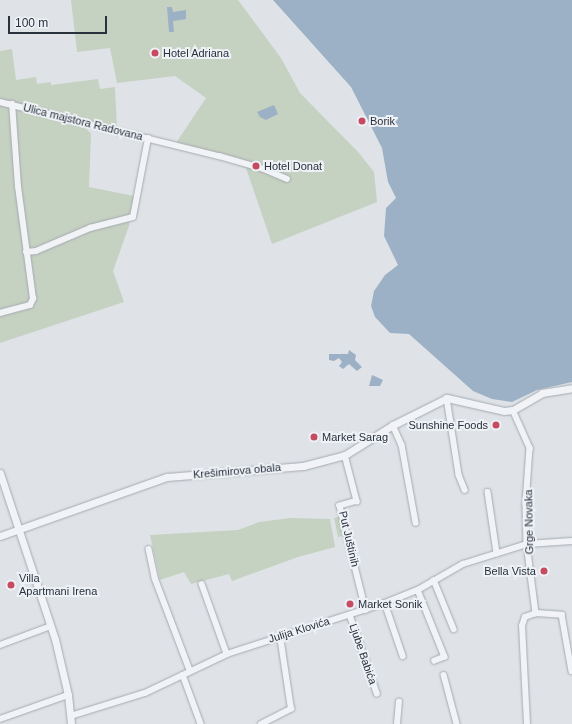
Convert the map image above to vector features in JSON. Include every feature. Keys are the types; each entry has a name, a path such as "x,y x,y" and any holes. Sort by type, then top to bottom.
{"street":[{"path":"0,102 12,104"},
{"name":"Ulica majstora Radovana","path":"0,313 30,305 33,299 26,252 12,104 264,169 287,179"},
{"path":"26,252 36,251 90,228 133,217 148,138"},
{"path":"465,490 459,475 447,398 496,411 513,410 542,393 572,388"},
{"name":"Krešimirova obala","path":"0,536 168,477 302,466 345,454 393,425 447,398"},
{"name":"Grge Novaka","path":"513,410 530,448 526,504 527,544 536,613"},
{"path":"393,425 402,445 416,523"},
{"name":"Put Juštinih","path":"345,454 356,500 340,506 366,610"},
{"path":"0,473 51,626 68,695 71,724"},
{"path":"488,492 497,553"},
{"name":"Julija Klovića","path":"71,716 124,701 227,654 385,603 418,590 463,564 527,544 572,541"},
{"path":"149,549 155,578 190,670"},
{"path":"434,580 454,629"},
{"path":"202,584 227,654"},
{"path":"418,590 445,656 435,660"},
{"path":"385,603 403,656"},
{"path":"527,724 522,622 525,617 536,613 562,615 572,671"},
{"name":"Ljube Babića","path":"350,615 377,693"},
{"path":"0,645 51,626"},
{"path":"261,724 291,710 280,636"},
{"path":"183,675 201,724"},
{"path":"444,675 457,724"},
{"path":"0,719 68,695"},
{"path":"397,724 399,702"}],"green space":[{"path":"71,0 238,0 281,58 300,93 359,153 374,172 377,202 272,244 246,168 176,143 206,98 175,76 117,83 110,48 77,52"},
{"path":"12,49 16,80 36,77 37,84 51,82 51,85 98,79 100,89 115,87 117,130 86,129 91,133 89,187 134,196 129,226 113,271 124,302 0,343 0,51"},
{"path":"340,517 343,536 338,537 334,518"},
{"path":"291,518 330,519 335,547 298,557 232,581 229,574 191,584 184,572 160,580 150,535 238,530 259,522"}],"water":[{"path":"273,0 572,0 572,382 537,390 512,402 492,399 473,391 409,334 390,333 375,317 371,306 374,291 385,275 398,265 384,236 386,208 396,198 388,182 382,148 351,87"},
{"path":"167,7 172,7 173,12 186,10 186,19 173,21 174,32 169,32"},
{"path":"274,105 278,114 266,120 260,117 257,112"},
{"path":"349,350 356,355 355,360 362,367 357,371 349,364 343,369 339,366 342,362 339,358 334,361 329,360 329,354 348,354"},
{"path":"372,375 383,380 380,386 369,386"}],"place":[{"name":"Hotel Adriana","path":"155,53"},
{"name":"Borik","path":"362,121"},
{"name":"Hotel Donat","path":"256,166"},
{"name":"Sunshine Foods","path":"496,425"},
{"name":"Market Sarag","path":"314,437"},
{"name":"Bella Vista","path":"544,571"},
{"name":"Villa Apartmani Irena","path":"11,585"},
{"name":"Market Sonik","path":"350,604"}]}
